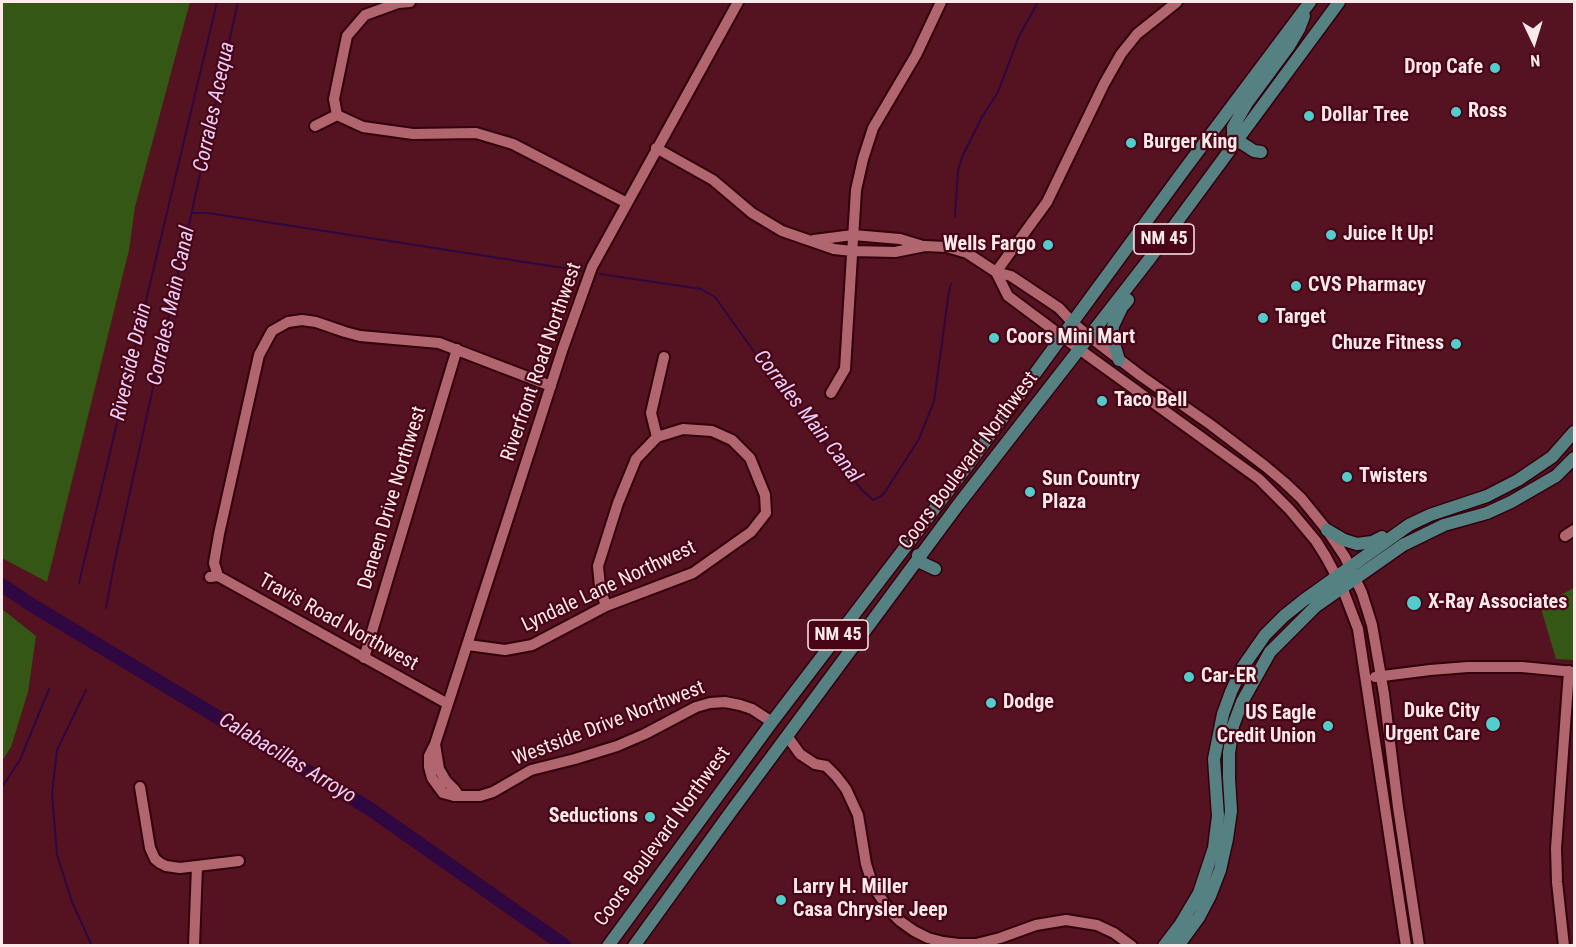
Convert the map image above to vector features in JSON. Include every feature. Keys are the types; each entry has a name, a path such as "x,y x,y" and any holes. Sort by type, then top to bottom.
{"main road":[{"name":"Coors Boulevard Northwest","path":"634,945 958,505 1151,257 1339,2"},
{"name":"Coors Boulevard Northwest","path":"608,945 772,722 951,487 1190,160 1308,4"},
{"path":"1261,152 1254,151 1237,140 1232,131 1247,103 1294,38 1308,4"},
{"path":"1119,360 1112,337 1113,326 1122,307 1151,271 1151,257"},
{"path":"1164,945 1180,925 1199,893 1214,848 1218,816 1214,759 1223,714 1236,680 1249,656 1274,625 1293,608 1409,525 1430,515 1486,496 1518,480 1552,457 1575,432"},
{"path":"1178,945 1199,917 1220,870 1230,811 1228,778 1233,726 1242,702 1270,652 1316,606 1391,554 1418,537 1444,525 1495,509 1517,499 1556,476 1575,458"},
{"path":"935,569 918,561 918,552 943,514 951,487"},
{"path":"1327,530 1348,542 1367,543 1377,540 1423,512 1431,509 1444,510"},
{"path":"787,736 787,728 794,717 851,638 850,620"},
{"path":"686,874 700,847 775,743 777,735 772,722"}],"street":[{"path":"337,115 334,99 347,36 365,15 398,3 410,2"},
{"name":"Riverfront Road Northwest","path":"459,796 443,793 435,784 430,772 429,756 468,645 551,386 592,267 738,2"},
{"path":"831,393 845,369 856,190 863,159 873,128 916,54 941,2"},
{"path":"996,272 1047,202 1121,54 1138,32 1177,2"},
{"path":"315,126 337,115"},
{"path":"337,115 363,127 413,134 476,133 513,144 627,203"},
{"path":"656,148 713,180 764,221 782,231 834,249 852,251 895,252 925,246"},
{"path":"810,241 853,235 900,239 925,246 947,247 973,256 996,272 1011,276 1059,308 1072,322 1119,360 1211,425 1275,474 1301,498 1327,530 1350,566 1372,625 1382,676 1396,799 1419,945"},
{"path":"996,272 1008,296 1259,479 1290,510 1316,541 1337,575 1358,630 1406,945"},
{"name":"Travis Road Northwest","path":"448,704 214,577 214,563 259,356 272,331 288,322 302,320 360,336 439,343 457,349"},
{"path":"457,349 551,386"},
{"name":"Deneen Drive Northwest","path":"364,658 457,349"},
{"path":"606,606 600,588 598,566 618,503 636,459 657,436 651,413 664,357"},
{"name":"Lyndale Lane Northwest","path":"468,645 505,650 532,645 606,606 693,573 751,532 766,513 765,495 750,458 732,440 712,431 683,429 657,436"},
{"path":"1366,678 1430,670 1483,667 1572,671 1556,848 1564,945"},
{"name":"Westside Drive Northwest","path":"459,796 487,795 531,770 617,746 696,707 710,703 725,702 746,707 772,722"},
{"path":"787,736 800,754 814,764 826,766 841,782 855,806 868,873 877,892 894,916 919,934 943,942 976,944 1036,925 1066,920 1096,925 1132,945"},
{"path":"435,744 442,776 459,796"},
{"path":"140,787 148,842 155,859 172,867 197,867 239,861"},
{"path":"194,945 197,867"}],"green space":[{"path":"2,2 190,2 135,207 129,250 47,582 2,558"},
{"path":"1574,588 1574,660 1556,659 1540,605"},
{"path":"2,609 36,636 28,692 11,747 2,761"}],"waterway":[{"name":"Riverside Drain","path":"79,583 217,2"},
{"name":"Corrales Main Canal","path":"106,608 238,2"},
{"name":"Corrales Main Canal","path":"955,217 958,170 962,157 982,117 998,92 1019,36 1038,2"},
{"name":"Corrales Main Canal","path":"193,213 208,213 583,271"},
{"name":"Corrales Main Canal","path":"600,274 701,289 715,297 765,367 845,470 873,500 883,495 919,439 934,401 951,284"},
{"name":"Calabacillas Arroyo","path":"2,585 370,809 565,946"},
{"name":"Riverside Drain","path":"2,787 20,760 49,689"},
{"name":"Corrales Main Canal","path":"86,690 57,750 52,794 57,855 72,902 92,946"}],"place":[{"name":"Drop Cafe","path":"1495,68"},
{"name":"Ross","path":"1456,112"},
{"name":"Dollar Tree","path":"1309,116"},
{"name":"Burger King","path":"1131,143"},
{"name":"Juice It Up!","path":"1331,235"},
{"name":"Wells Fargo","path":"1048,245"},
{"name":"CVS Pharmacy","path":"1296,286"},
{"name":"Target","path":"1263,318"},
{"name":"Coors Mini Mart","path":"994,338"},
{"name":"Chuze Fitness","path":"1456,344"},
{"name":"Taco Bell","path":"1102,401"},
{"name":"Twisters","path":"1347,477"},
{"name":"Sun Country Plaza","path":"1030,492"},
{"name":"X-Ray Associates","path":"1414,603"},
{"name":"Car-ER","path":"1189,677"},
{"name":"Dodge","path":"991,703"},
{"name":"Duke City Urgent Care","path":"1493,724"},
{"name":"US Eagle Credit Union","path":"1328,726"},
{"name":"Seductions","path":"650,817"},
{"name":"Larry H. Miller Casa Chrysler Jeep","path":"781,900"}],"water label":[{"name":"Corrales Acequa","path":"215,107"}]}
